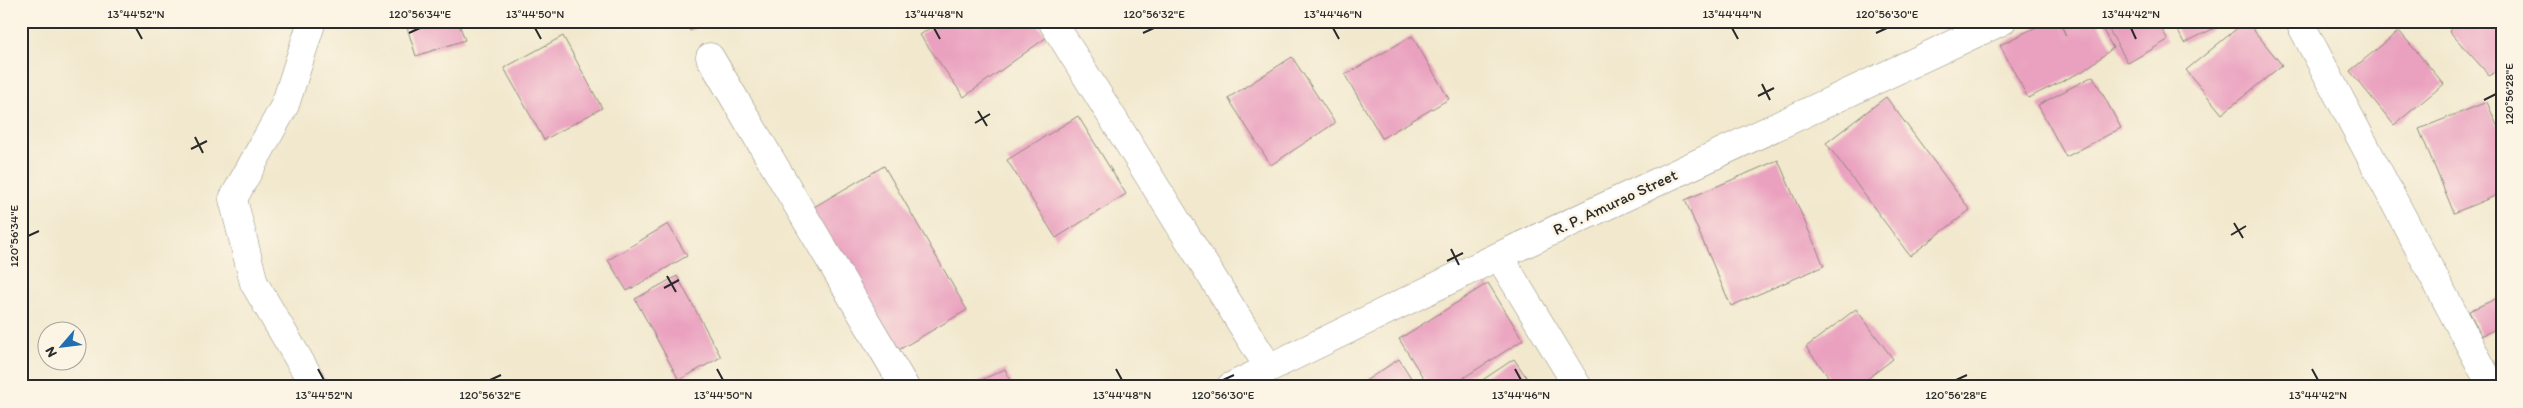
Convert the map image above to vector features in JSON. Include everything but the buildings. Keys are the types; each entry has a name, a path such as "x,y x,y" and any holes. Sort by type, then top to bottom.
{"street":[{"path":"312,21 284,105 233,199 254,283 315,387"},
{"path":"1052,21 1269,368"},
{"name":"R. P. Amurao Street","path":"1230,387 1499,256 2002,21"},
{"path":"2299,21 2492,387"},
{"path":"710,57 906,387"},
{"path":"1499,256 1578,387"}]}
